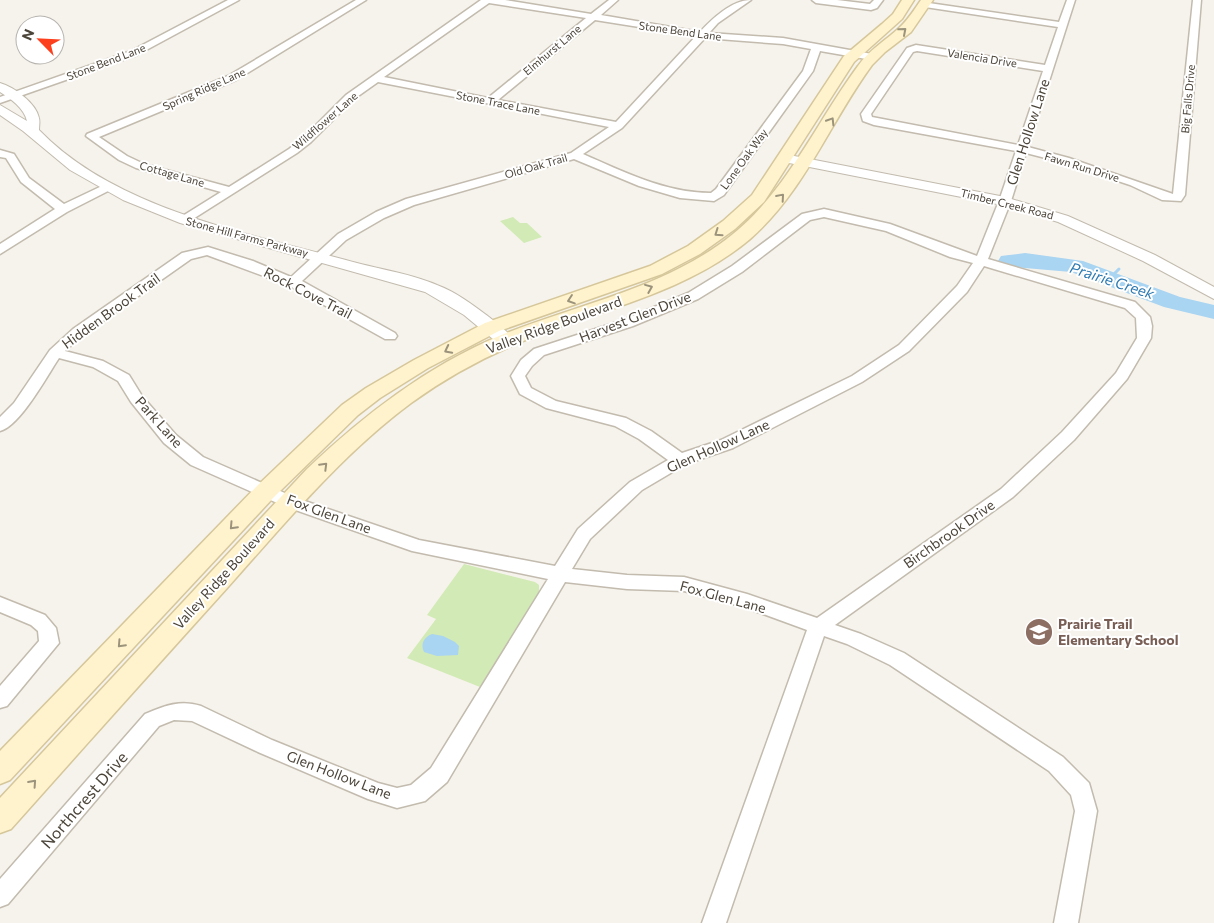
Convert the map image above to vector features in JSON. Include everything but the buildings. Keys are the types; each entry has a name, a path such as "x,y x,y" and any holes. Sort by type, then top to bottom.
{"main road":[{"name":"Valley Ridge Boulevard","path":"0,771 266,491 317,441 373,393 421,364 656,270 694,250 729,225 758,198 835,78 855,54 898,16 908,0"},
{"name":"Valley Ridge Boulevard","path":"0,819 290,502 344,446 372,422 434,379 476,354 498,334 624,298 663,283 725,249 756,225 786,191 872,57 906,30 926,2"}],"street":[{"name":"Stone Bend Lane","path":"0,100 134,53 236,0"},
{"name":"Spring Ridge Lane","path":"91,136 232,78 362,0"},
{"name":"Stone Bend Lane","path":"488,0 704,35 770,40 872,57"},
{"name":"Wildflower Lane","path":"185,220 307,140 350,98 488,0"},
{"name":"Elmhurst Lane","path":"490,102 614,0"},
{"name":"Old Oak Trail","path":"293,282 342,237 356,228 410,202 575,155 618,126 715,22 747,0"},
{"path":"816,0 871,7 879,0"},
{"name":"Glen Hollow Lane","path":"173,710 194,712 266,746 376,792 397,798 417,794 439,774 584,534 609,510 636,486 680,460 727,444 786,416 873,368 904,348 962,289 981,261 1006,201 1071,0"},
{"name":"Big Falls Drive","path":"1177,198 1179,195 1197,0"},
{"path":"926,2 1063,25"},
{"name":"Lone Oak Way","path":"575,155 639,182 694,196 714,197 720,192 808,71 817,47"},
{"name":"Valencia Drive","path":"867,119 866,114 910,50 916,48 1049,69"},
{"name":"Stone Trace Lane","path":"378,79 618,126"},
{"path":"0,87 15,95 33,118 32,130"},
{"name":"Stone Hill Farms Parkway","path":"0,109 32,130 41,141 66,160 108,188 148,208 431,288 457,301 498,334"},
{"name":"Fawn Run Drive","path":"867,119 874,122 1022,149 1065,160 1134,183 1166,197 1177,198"},
{"name":"Cottage Lane","path":"91,136 123,158 140,166 230,191"},
{"path":"0,152 10,156 25,180 63,209"},
{"name":"Timber Creek Road","path":"784,158 1006,201 1072,223 1149,258 1214,294"},
{"path":"0,250 63,209 108,188"},
{"name":"Harvest Glen Drive","path":"680,460 645,435 620,422 551,404 525,391 518,376 526,363 539,352 674,305 712,286 806,217 814,214 831,214 890,228 955,254 981,261"},
{"name":"Rock Cove Trail","path":"195,253 208,251 293,282 390,336"},
{"name":"Hidden Brook Trail","path":"0,426 19,407 55,353 78,332 187,256 195,253"},
{"name":"Birchbrook Drive","path":"818,627 1007,493 1068,436 1122,376 1144,338 1145,326 1143,317 1130,305 981,261"},
{"name":"Park Lane","path":"55,353 98,364 124,378 136,400 170,438 197,461 266,491"},
{"name":"Fox Glen Lane","path":"266,491 290,502 418,546 559,574 627,582 684,584 747,601 854,639 896,659 1056,764 1081,790 1086,811 1066,923"},
{"path":"0,604 38,620 47,628 49,643 0,700"},
{"path":"714,923 818,627"},
{"name":"Northcrest Drive","path":"0,896 152,720 173,710"}],"green space":[{"path":"513,217 520,223 527,223 542,237 524,243 500,221"},
{"path":"464,564 535,582 539,585 539,593 480,687 407,658 436,619 427,615"}],"water":[{"path":"432,634 443,636 455,642 459,646 458,655 437,656 424,652 422,646 424,641"}],"waterway":[{"name":"Prairie Creek","path":"1009,261 1025,260 1075,266 1172,302 1213,312"},
{"path":"1110,278 1119,269"}],"place":[{"name":"Prairie Trail Elementary School","path":"1039,632"}]}
